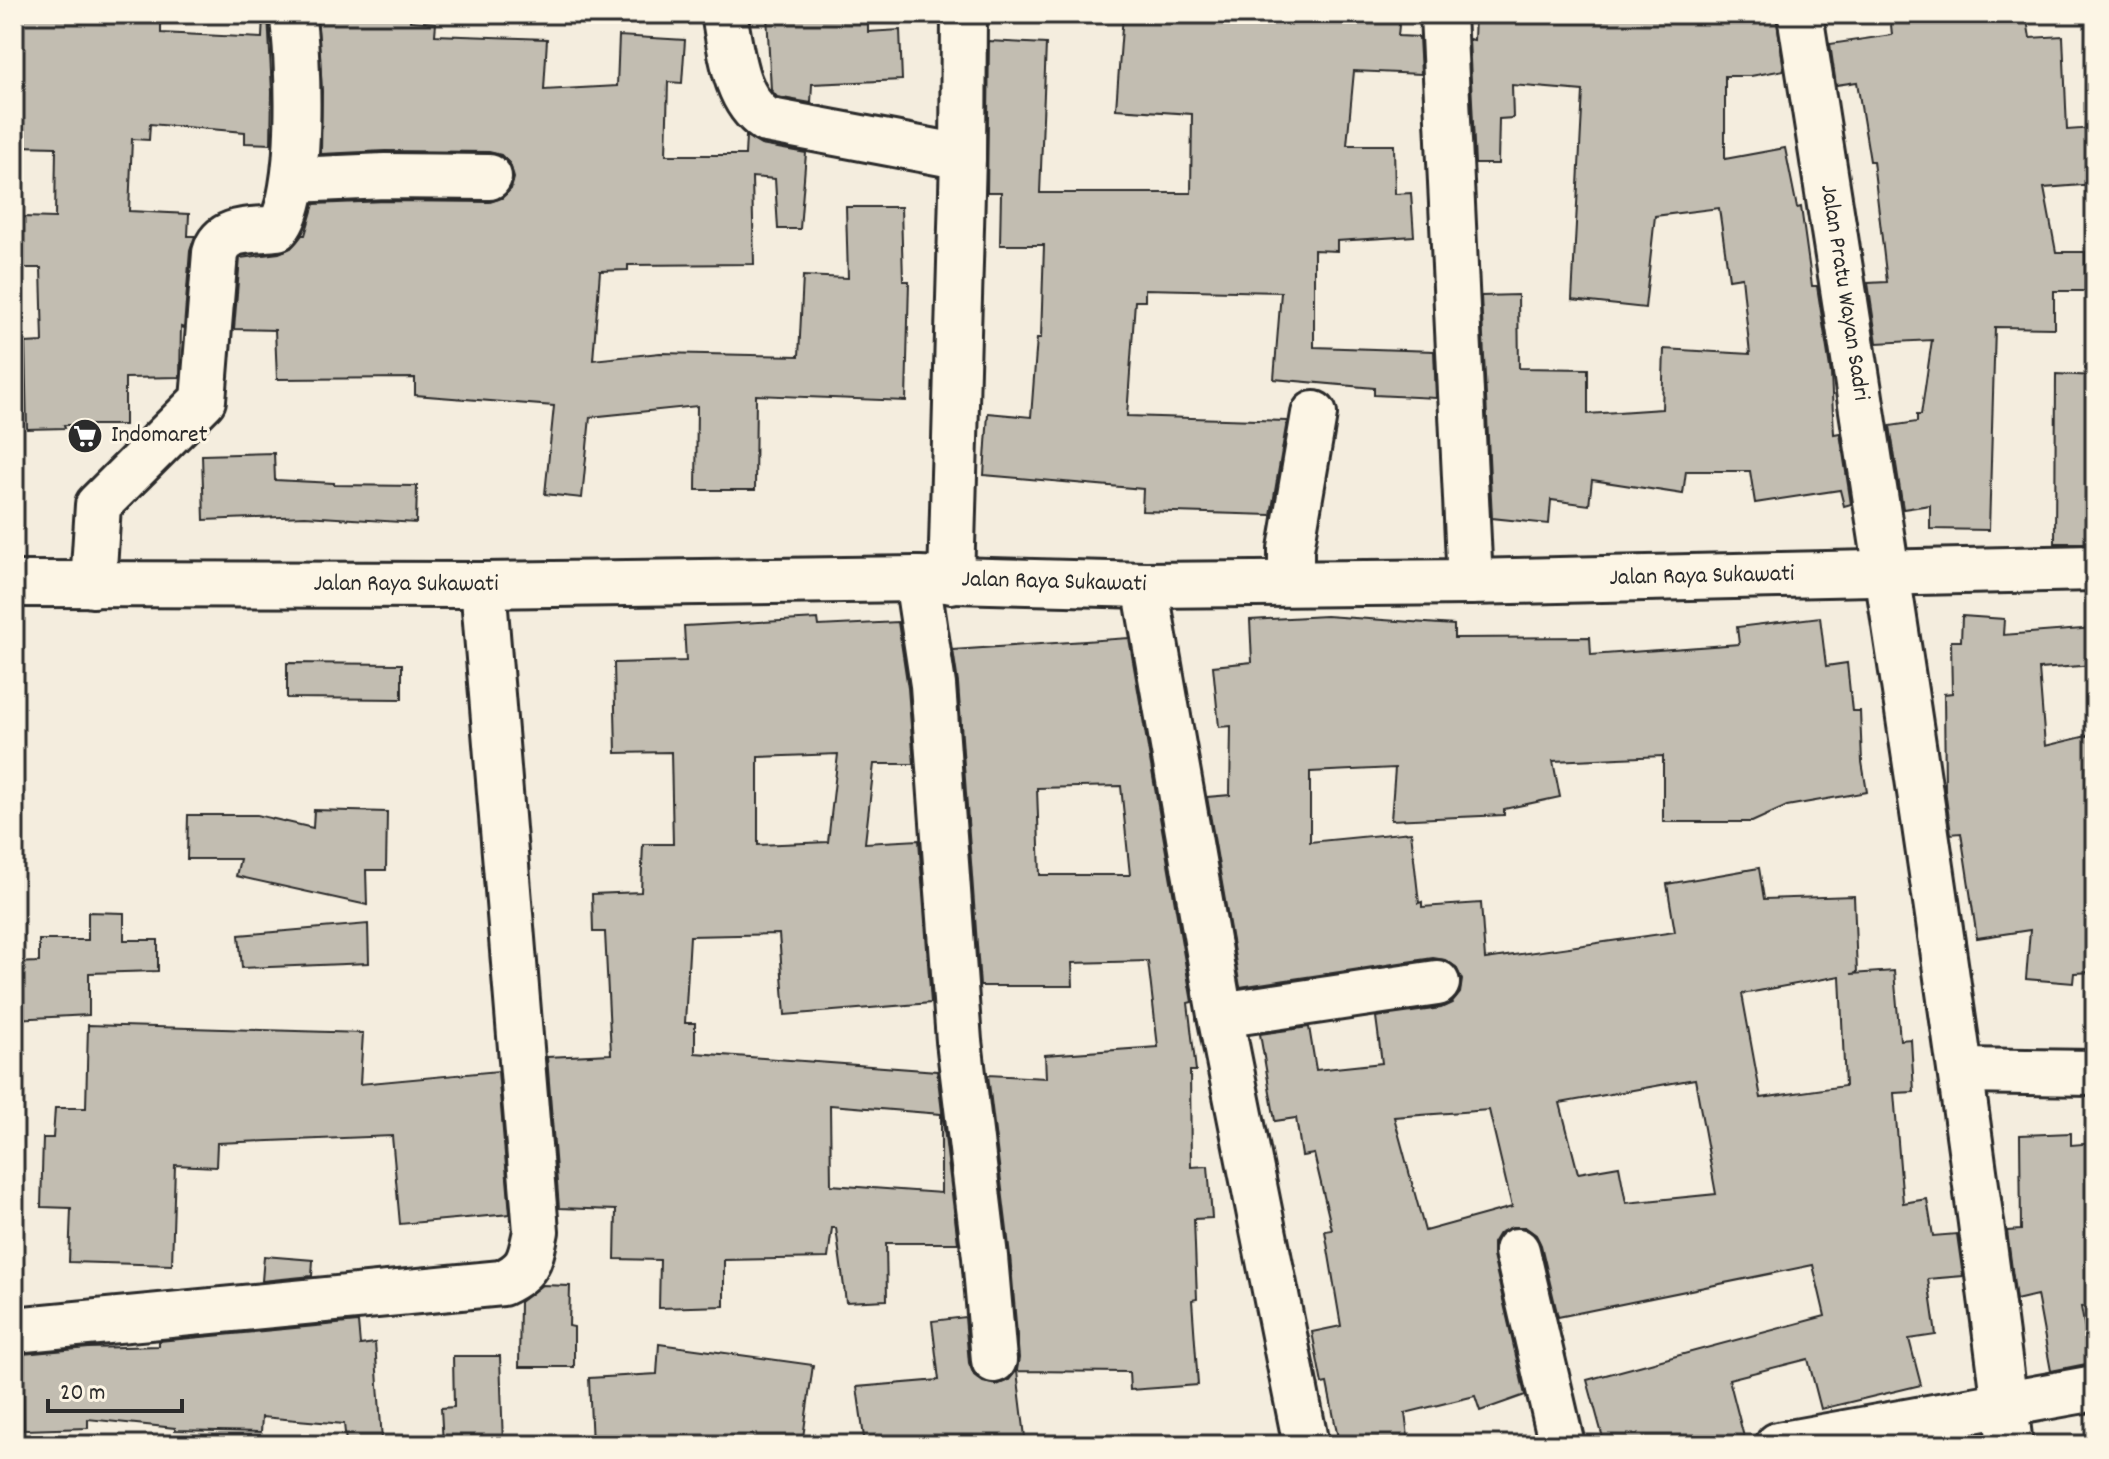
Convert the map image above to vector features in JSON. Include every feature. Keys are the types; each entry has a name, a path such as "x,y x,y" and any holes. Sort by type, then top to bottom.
{"main road":[{"path":"93,585 98,505 203,400 217,245 227,234 277,228 285,217 294,180 297,47 292,14"},
{"path":"724,14 744,96 752,111 766,120 963,157"},
{"path":"964,14 963,157 934,580 933,685 959,1041 994,1360"},
{"path":"1443,14 1470,582"},
{"name":"Jalan Pratu Wayan Sadri","path":"1800,14 1888,573 1961,1071 2008,1424"},
{"path":"294,180 385,176 489,177"},
{"path":"1291,582 1291,549 1314,414"},
{"name":"Jalan Raya Sukawati","path":"14,584 483,585 934,580 1145,585 1470,582 2095,568"},
{"path":"14,1330 502,1283 518,1276 528,1266 536,1231 483,585"},
{"path":"1145,585 1220,1015 1306,1445"},
{"path":"1220,1015 1437,983"},
{"path":"1961,1071 2095,1073"},
{"path":"1517,1251 1562,1445"},
{"path":"1778,1445 2008,1424 2095,1388"}],"building":[{"path":"21,14 161,14 161,33 262,38 263,14 268,14 271,144 245,143 245,132 150,124 149,140 132,139 129,211 189,214 188,236 195,236 190,251 184,328 181,327 180,377 125,378 125,425 64,425 65,428 27,429 25,343 43,342 41,268 23,268 23,217 55,218 56,147 18,146"},
{"path":"317,14 411,14 410,21 436,23 435,35 547,39 544,90 617,86 619,36 685,40 682,83 668,82 666,155 745,155 746,136 761,145 806,153 800,229 778,229 775,179 752,177 754,264 628,265 628,270 600,271 593,360 660,353 799,356 803,276 848,278 846,207 901,207 903,281 909,281 906,401 756,395 755,490 696,490 697,406 590,417 582,498 545,494 554,406 415,395 415,378 277,379 275,330 234,329 240,258 279,253 291,248 305,235 314,204 490,202 502,198 511,189 514,178 510,164 501,155 489,152 321,154 322,91"},
{"path":"767,14 868,14 868,32 900,30 902,80 812,84 811,103 777,97 771,90"},
{"path":"1123,14 1400,14 1398,36 1419,37 1421,74 1354,71 1347,145 1394,145 1395,194 1411,193 1414,236 1337,241 1337,251 1314,250 1314,347 1434,351 1436,398 1374,395 1374,388 1274,379 1281,292 1145,289 1145,301 1135,301 1127,416 1287,421 1271,515 1142,511 1143,489 984,475 988,413 1031,417 1037,338 1041,338 1044,245 1000,245 1001,192 987,192 989,41 1046,44 1040,193 1191,193 1192,114 1116,109"},
{"path":"1475,14 1776,14 1784,70 1751,76 1725,76 1725,159 1785,148 1797,208 1801,207 1812,286 1817,286 1831,374 1834,434 1840,433 1851,504 1844,506 1840,490 1755,503 1750,471 1686,471 1683,494 1592,480 1589,505 1551,500 1549,524 1492,518 1481,296 1518,295 1519,368 1588,369 1588,414 1662,409 1664,349 1750,354 1742,277 1729,279 1719,208 1655,216 1645,308 1572,300 1583,91 1512,85 1513,118 1499,119 1498,164 1475,164 1469,39 1474,40"},
{"path":"1890,14 2026,14 2030,38 2063,36 2067,130 2095,128 2095,184 2044,188 2056,252 2085,252 2085,291 2054,291 2054,328 1995,327 1989,530 1930,529 1930,505 1903,509 1890,426 1917,422 1917,415 1921,415 1932,340 1877,343 1868,283 1887,282 1873,161 1870,161 1857,82 1836,85 1830,44 1892,35"},
{"path":"2056,374 2095,376 2095,543 2055,543"},
{"path":"274,453 275,480 334,485 417,486 416,523 305,516 204,520 202,455"},
{"path":"1326,616 1454,625 1454,638 1590,637 1591,655 1739,644 1737,627 1820,617 1826,666 1847,663 1852,711 1860,711 1867,792 1787,806 1752,822 1663,822 1663,756 1553,761 1560,797 1504,809 1504,815 1391,820 1395,768 1310,772 1310,842 1411,832 1419,903 1422,902 1422,907 1481,903 1485,959 1675,932 1667,884 1759,868 1764,899 1854,896 1857,973 1851,974 1894,971 1900,1040 1911,1039 1914,1092 1894,1093 1903,1203 1927,1199 1933,1236 1957,1234 1963,1276 1928,1279 1936,1335 1909,1339 1921,1385 1821,1409 1808,1359 1729,1379 1744,1437 1716,1445 1605,1445 1587,1380 1825,1316 1813,1265 1558,1317 1536,1235 1525,1227 1512,1227 1499,1233 1493,1243 1493,1256 1525,1395 1480,1411 1475,1396 1405,1413 1409,1445 1369,1445 1368,1437 1339,1443 1327,1383 1322,1384 1312,1332 1341,1326 1325,1231 1332,1230 1314,1154 1302,1156 1296,1118 1275,1121 1260,1034 1309,1027 1316,1070 1382,1063 1376,1017 1441,1008 1452,1003 1460,993 1462,980 1456,967 1445,960 1433,958 1240,987 1207,797 1230,795 1231,726 1219,727 1213,666 1252,662 1250,620","holes":["1840,976 1845,1086 1761,1098 1742,994","1695,1079 1716,1194 1626,1203 1619,1166 1578,1173 1560,1103","1489,1110 1512,1207 1425,1231 1394,1117"]},
{"path":"1962,616 2004,619 2003,635 2095,628 2095,665 2039,669 2045,746 2095,734 2095,972 2074,973 2073,983 2026,979 2030,930 1977,938 1961,833 1951,834 1945,790 1944,694 1952,693 1951,641 1961,641"},
{"path":"818,619 819,626 898,622 908,688 914,764 874,764 865,843 919,840 931,1003 785,1015 779,934 690,936 685,1023 695,1023 695,1053 937,1071 958,1243 886,1243 887,1300 846,1302 836,1228 832,1228 828,1258 724,1260 724,1306 659,1308 660,1260 615,1259 616,1210 559,1208 547,1057 611,1054 605,932 593,932 592,894 641,892 643,844 673,844 671,752 616,753 614,663 686,661 684,626","holes":["838,754 828,842 758,845 758,757","830,1105 941,1114 941,1193 831,1185"]},
{"path":"1129,638 1192,1002 1188,1003 1196,1071 1190,1071 1191,1167 1208,1166 1212,1218 1194,1219 1197,1299 1192,1300 1198,1385 1130,1390 1129,1372 1017,1371 1026,1445 865,1445 857,1387 939,1380 932,1321 965,1317 969,1363 974,1375 983,1382 997,1385 1009,1380 1017,1370 1019,1358 1010,1255 988,1075 1046,1078 1045,1055 1158,1047 1148,961 1072,963 1073,986 980,986 953,650","holes":["1121,786 1130,875 1040,875 1037,788"]},
{"path":"287,663 402,664 402,699 287,698"},
{"path":"314,810 387,812 386,870 366,870 367,905 236,876 240,859 187,859 188,815 257,815 313,828"},
{"path":"88,912 124,913 124,940 158,940 158,971 89,973 89,1015 14,1019 14,963 39,962 39,940 88,940"},
{"path":"368,924 369,963 242,968 239,935"},
{"path":"88,1025 363,1033 360,1084 498,1071 510,1214 400,1224 392,1136 217,1143 216,1167 175,1165 172,1265 69,1262 71,1208 41,1207 43,1138 53,1138 55,1108 86,1108"},
{"path":"2071,1133 2071,1145 2095,1143 2095,1306 2081,1307 2091,1363 2051,1371 2037,1295 2016,1300 2007,1231 2021,1230 2020,1135"},
{"path":"264,1256 313,1260 312,1276 262,1281"},
{"path":"542,1285 570,1286 569,1326 574,1327 574,1367 519,1367 520,1302"},
{"path":"358,1322 360,1345 375,1343 382,1440 346,1442 344,1424 262,1417 261,1432 175,1430 88,1419 88,1428 24,1430 22,1354 159,1346 159,1341"},
{"path":"659,1344 813,1365 802,1445 592,1445 589,1378 657,1374"},
{"path":"453,1356 500,1356 503,1445 443,1445 441,1408 454,1407"}],"place":[{"name":"Indomaret","path":"85,436"}]}
